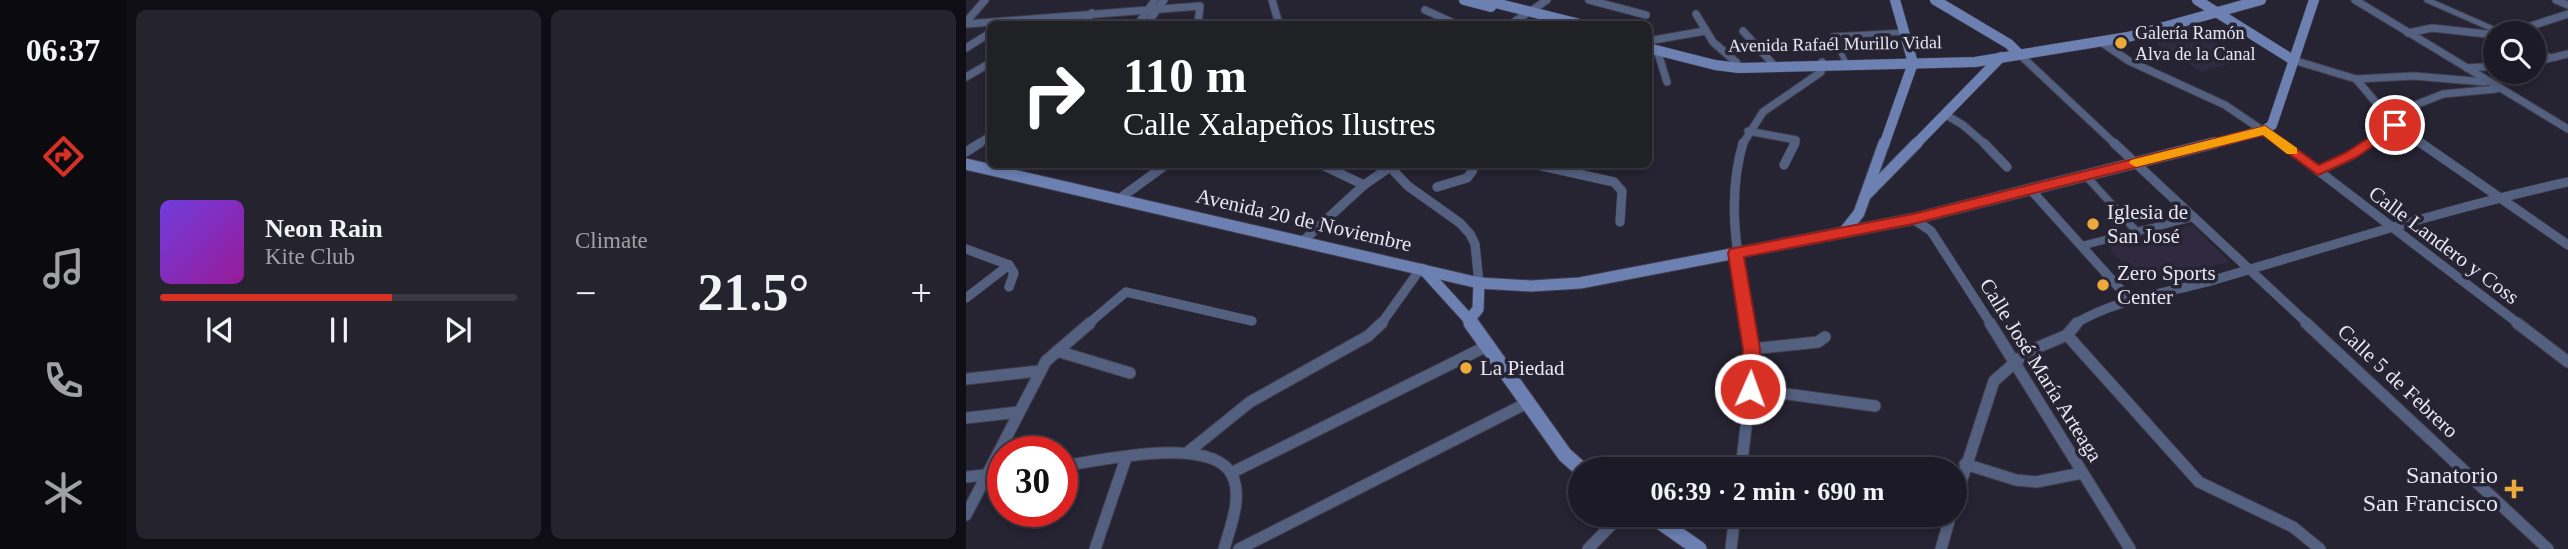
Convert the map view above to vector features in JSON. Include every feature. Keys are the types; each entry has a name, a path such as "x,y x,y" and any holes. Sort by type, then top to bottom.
{"main road":[{"path":"1464,0 1564,21"},
{"path":"1483,0 1547,21"},
{"path":"1844,232 1859,213 1913,61 1895,0"},
{"path":"1935,0 2009,44 2018,53"},
{"path":"2197,0 2292,60"},
{"path":"1864,196 2001,57 2101,42 2261,0"},
{"path":"1421,268 1479,283 1531,286 1580,283 1913,219 2265,130 2272,125 2314,0"},
{"name":"Avenida Rafaél Murillo Vidal","path":"1652,43 1717,61 1737,63 1822,64 1845,61 1982,60 2001,57"},
{"name":"Avenida Rafaél Murillo Vidal","path":"1653,49 1726,67 1913,61"},
{"name":"Avenida 20 de Noviembre","path":"966,164 1421,268 1449,295 1489,345 1568,458"},
{"path":"1859,213 1874,227"},
{"path":"1449,295 1479,283"},
{"path":"1469,320 1480,303 1479,283"},
{"path":"1668,527 1699,549"}],"street":[{"path":"966,24 985,0"},
{"path":"1148,21 1155,0"},
{"path":"1141,21 1164,0"},
{"path":"1272,0 1278,21"},
{"path":"1516,21 1547,0"},
{"path":"1589,0 1646,15"},
{"path":"2355,0 2483,80"},
{"path":"2427,0 2483,25"},
{"path":"2556,0 2568,5"},
{"path":"1028,21 1200,7 1198,21"},
{"path":"1425,10 1449,21"},
{"path":"1696,14 1705,31 1737,63"},
{"path":"2546,21 2568,14"},
{"path":"1086,21 1091,15"},
{"path":"966,24 987,23"},
{"path":"966,24 987,25"},
{"path":"2408,33 2432,28 2483,34"},
{"path":"1652,41 1705,31"},
{"path":"1743,32 1772,63"},
{"path":"1845,61 1833,36 1906,32"},
{"path":"966,48 987,35"},
{"name":"Calle Landero y Coss","path":"2101,42 2129,61 2225,105 2265,130 2568,362"},
{"path":"1653,49 1667,82"},
{"name":"Calle 5 de Febrero","path":"2018,53 2548,549"},
{"path":"2546,59 2568,54"},
{"path":"2546,55 2552,58"},
{"path":"2292,60 2356,79 2414,76 2483,82"},
{"path":"1742,457 1752,349 1735,253 1735,165 1739,148 1757,118 1821,72 1822,64"},
{"path":"966,77 987,65"},
{"path":"2467,68 2483,67"},
{"path":"2356,79 2385,117 2395,125 2568,245"},
{"path":"2488,84 2568,129"},
{"path":"2385,117 2443,94 2496,89"},
{"path":"1946,115 1961,122 2007,167"},
{"path":"2558,124 2568,121"},
{"path":"2318,171 2350,156 2395,125"},
{"path":"1748,131 1796,140 1784,165"},
{"path":"966,152 987,138"},
{"path":"1119,199 1162,168"},
{"path":"1328,168 1364,185"},
{"path":"1303,242 1385,168"},
{"path":"1390,168 1408,186 1460,223 1470,234 1475,244 1479,283"},
{"path":"1437,187 1467,178 1472,168"},
{"path":"1552,168 1614,182 1622,191 1620,222"},
{"path":"2086,176 2138,233"},
{"path":"1967,458 1994,381 2015,360 2067,335 2076,324 2131,301 2252,270 2499,197 2568,182"},
{"path":"2031,190 2131,301"},
{"path":"2081,246 2194,217"},
{"name":"Calle José María Arteaga","path":"1913,219 1931,231 2015,360 2130,549"},
{"path":"966,249 1013,268 1011,283 990,279"},
{"path":"966,298 1009,265"},
{"path":"1188,453 1204,436 1278,385 1377,330 1421,268"},
{"path":"966,516 1039,371 1057,351 1126,292 1252,321"},
{"path":"2067,335 2199,482 2214,493 2297,528 2320,549"},
{"path":"1752,349 1818,342 1825,337"},
{"path":"1231,473 1489,345"},
{"path":"1057,351 1130,373"},
{"path":"966,380 1039,371"},
{"path":"1750,389 1875,406"},
{"path":"1239,549 1529,402"},
{"path":"966,418 1019,412"},
{"path":"1078,464 1188,453 1208,455 1224,463 1231,473 1235,509 1224,549"},
{"path":"1095,549 1126,458"},
{"path":"1967,465 2016,480 2036,482 2082,473"},
{"path":"966,477 986,475"},
{"path":"1588,549 1609,527"},
{"path":"1731,549 1734,527"},
{"path":"1941,549 1947,527"}],"shaded area":[{"path":"2187,24 2245,59 2201,72 2145,36"},
{"path":"2192,225 2230,262 2135,285 2115,264 2121,262 2107,245"}],"slow traffic":[{"path":"2136,163 2265,130 2292,151"}],"place":[{"name":"Galería Ramón Alva de la Canal","path":"2121,43"},
{"name":"Iglesia de San José","path":"2093,224"},
{"name":"Zero Sports Center","path":"2103,285"},
{"name":"La Piedad","path":"1466,368"},
{"name":"Sanatorio San Francisco","path":"2514,489"}],"route":[{"path":"1750,389 1752,349 1735,253 1913,219 2265,130 2318,171 2350,156 2395,125"}]}
